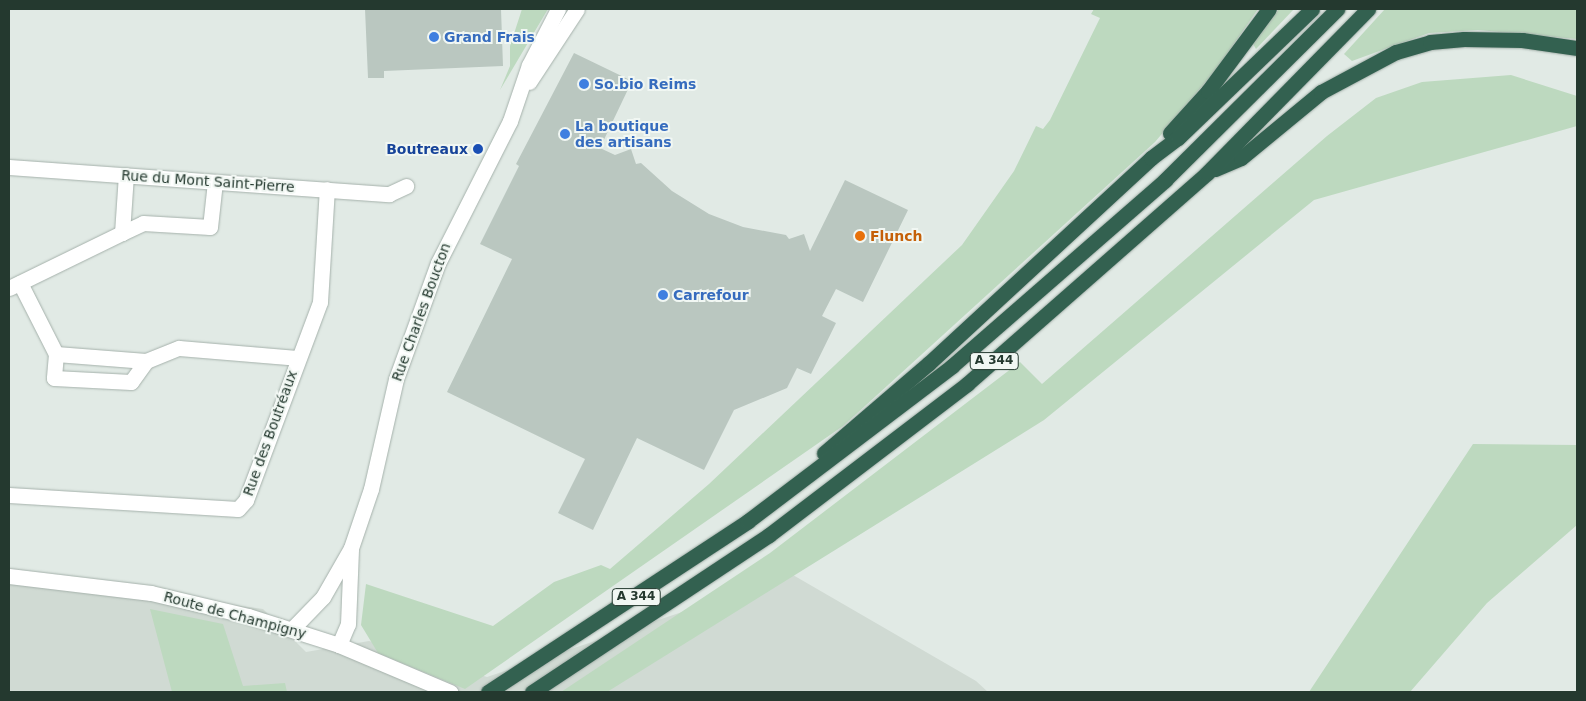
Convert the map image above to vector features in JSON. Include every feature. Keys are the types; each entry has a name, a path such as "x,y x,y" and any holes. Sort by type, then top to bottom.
{"highway":[{"path":"1151,158 1208,91 1269,9"},
{"path":"781,497 830,446 928,364 1151,158 1178,138 1312,9"},
{"name":"A 344","path":"488,692 679,569 781,497 952,366 1048,285 1165,180 1337,9"},
{"name":"A 344","path":"532,692 706,578 851,474 1035,327 1207,173 1368,9"},
{"path":"1207,173 1241,158 1321,92 1396,52 1430,42 1464,39 1522,40 1577,48"}],"street":[{"name":"Rue Charles Boucton","path":"524,89 529,65 558,9"},
{"name":"Rue Charles Boucton","path":"293,628 323,597 351,548 371,489 396,379 438,263 524,89 577,9"},
{"name":"Rue du Mont Saint-Pierre","path":"9,167 389,194 406,186"},
{"path":"122,233 126,176"},
{"path":"146,361 131,382 54,378 56,354 15,285 143,223 210,227 215,182"},
{"name":"Rue des Boutréaux","path":"9,495 238,509 246,500 297,358 320,302 327,190"},
{"path":"56,354 146,361 179,348 297,358"},
{"name":"Rue Charles Boucton","path":"339,644 348,624 351,548"},
{"name":"Route de Champigny","path":"9,576 151,593 293,628 339,644 450,692"}],"shaded area":[{"path":"793,575 976,681 988,692 9,692 9,576 263,609 306,652 369,641 487,677"}],"green space":[{"path":"522,9 548,9 500,90 510,66 510,46"},
{"path":"1094,9 1258,9 1216,70 1155,142 843,426 465,689 378,653 361,625 366,584 493,626 554,582 601,565 610,569 709,484 962,245 1014,171 1036,126 1043,129 1050,120 1100,18 1091,14"},
{"path":"1279,9 1294,9 1256,49 1253,44"},
{"path":"1385,9 1577,9 1577,39 1478,30 1429,33 1352,61 1344,54"},
{"path":"1511,75 1577,96 1577,126 1314,200 1044,420 607,692 561,692 770,553 1020,362 1042,384 1327,136 1376,98 1422,82"},
{"path":"1473,444 1577,445 1577,525 1487,603 1410,692 1309,692"},
{"path":"150,609 223,624 243,686 285,683 287,692 172,692"}],"building":[{"name":"Grand Frais","path":"365,9 501,9 503,66 384,71 384,78 368,78"},
{"name":"Carrefour","path":"574,53 632,81 600,148 615,155 631,149 636,164 641,163 672,191 709,214 743,227 786,235 789,239 804,234 810,251 845,180 908,210 863,302 836,289 822,316 836,323 811,374 797,368 787,388 734,410 704,470 637,438 593,530 558,513 585,459 447,392 512,259 480,244 519,166 516,164"}],"place":[{"name":"Grand Frais","path":"434,37"},
{"name":"So.bio Reims","path":"584,84"},
{"name":"La boutique des artisans","path":"565,134"},
{"name":"Boutreaux","path":"478,149"},
{"name":"Flunch","path":"860,236"},
{"name":"Carrefour","path":"663,295"}]}
